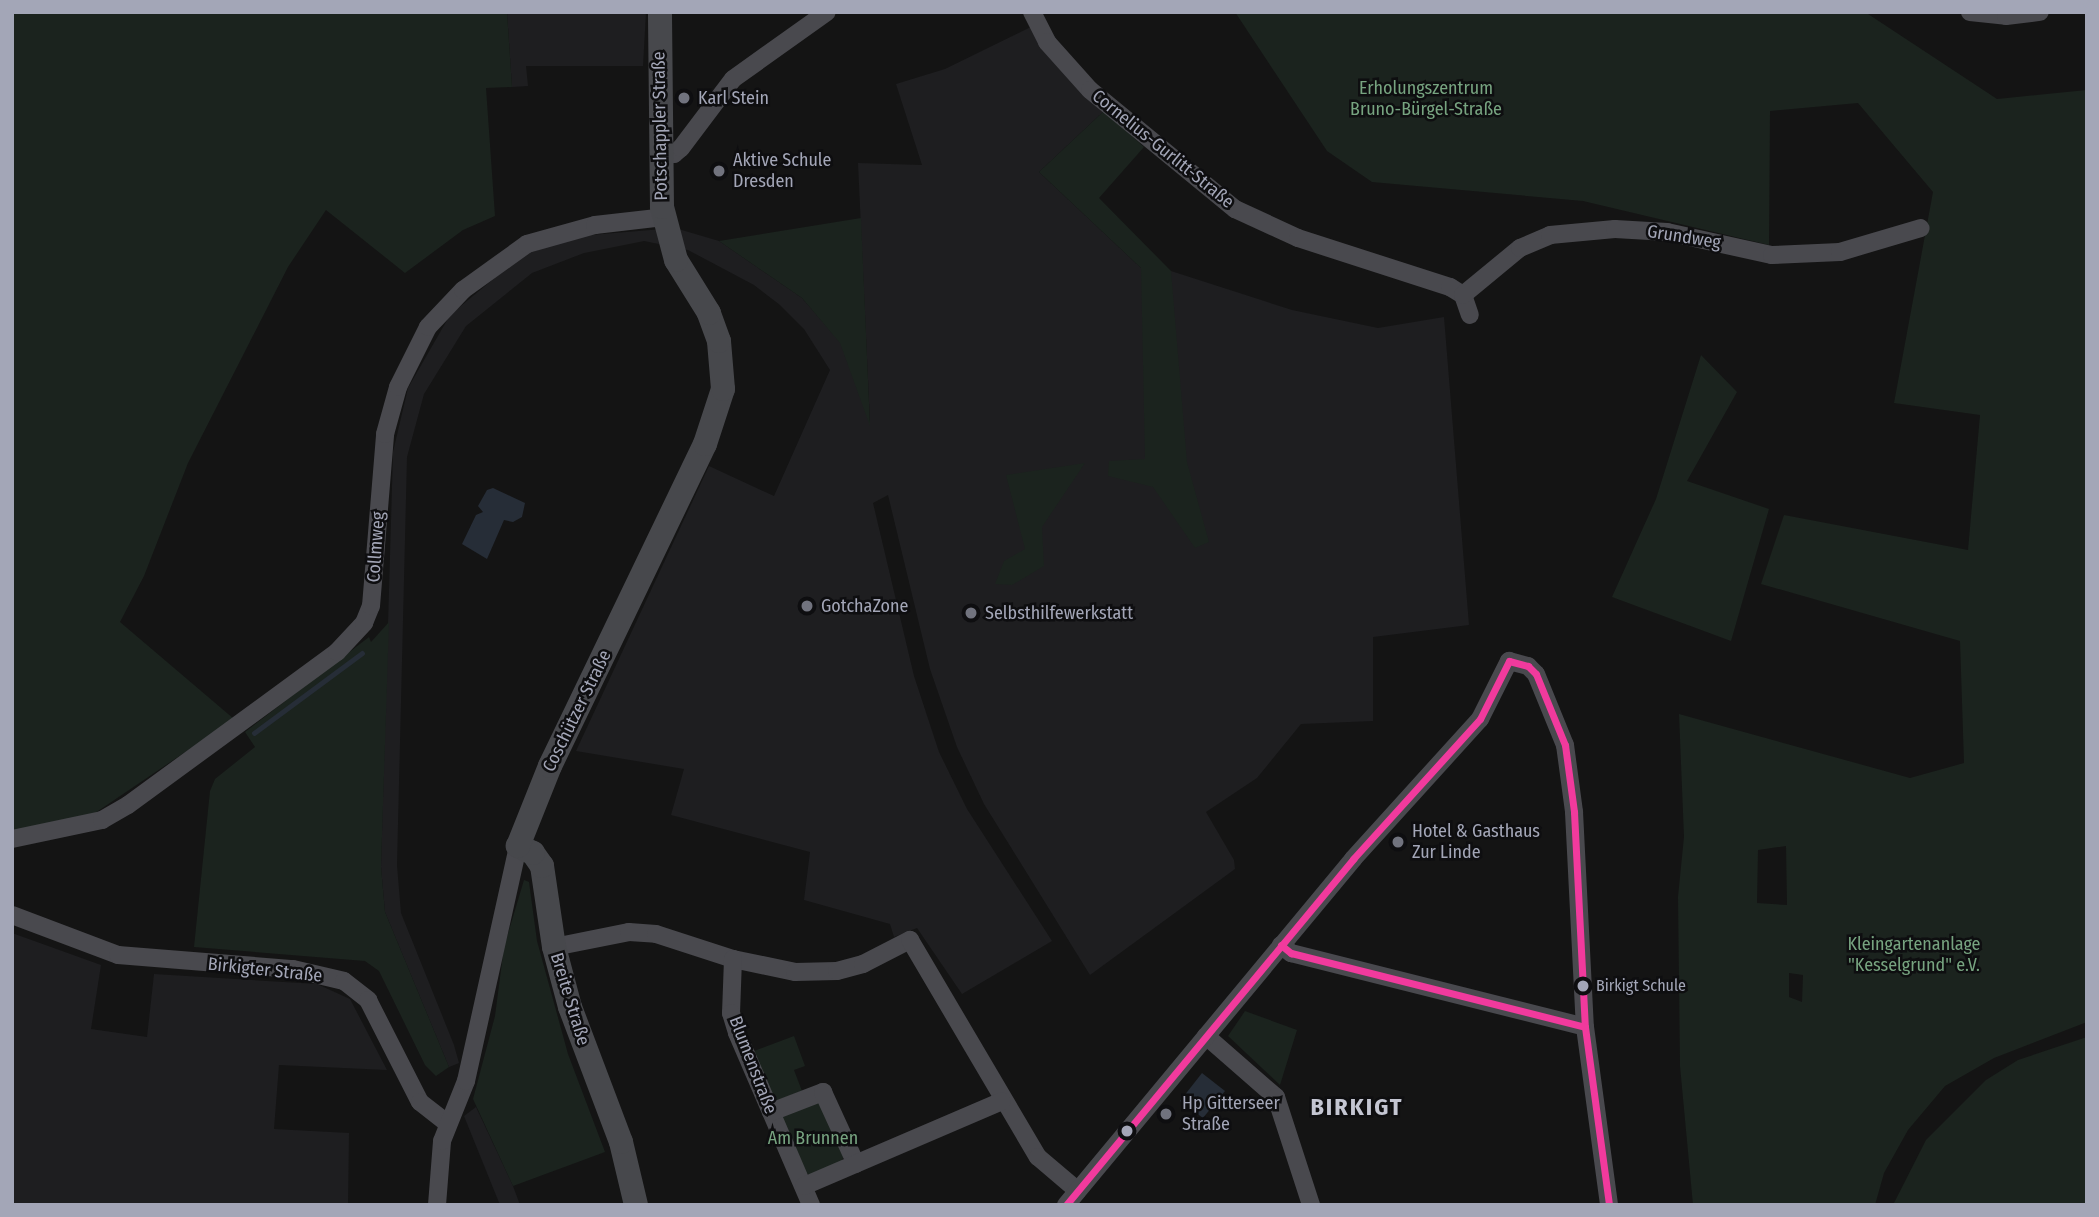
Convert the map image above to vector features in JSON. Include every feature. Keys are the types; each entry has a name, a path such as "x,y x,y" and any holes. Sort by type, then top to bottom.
{"street":[{"name":"Potschappler Straße","path":"660,12 660,155 666,228"},
{"path":"660,155 674,154 681,148 733,79 827,12"},
{"name":"Cornelius-Gurlitt-Straße","path":"1032,12 1047,42 1090,90 1235,209 1288,234 1450,287 1463,295"},
{"path":"1970,12 2006,16 2040,12"},
{"name":"Collmweg","path":"12,839 102,820 128,805 337,652 364,623 371,606 385,434 398,387 428,327 463,290 527,244 595,225 666,228"},
{"name":"Coschützer Straße","path":"437,1205 438,1164 447,1123 466,1082 476,1045 518,846 550,766 719,412 724,365 719,341 666,228"},
{"name":"Grundweg","path":"1463,295 1520,248 1550,235 1615,229 1667,232 1772,255 1840,252 1921,228"},
{"path":"1463,295 1470,315"},
{"path":"1066,1205 1281,945 1480,719 1509,661 1528,666 1536,674 1556,713 1565,745 1574,812 1585,1027 1609,1205"},
{"name":"Breite Straße","path":"518,846 533,853 542,866 554,947 570,1007 627,1159 636,1205"},
{"name":"Birkigter Straße","path":"12,915 118,955 293,969 344,981 368,1000 420,1102 447,1123"},
{"path":"554,947 629,932 656,934 733,959 795,972 837,971 910,940 1002,1101 1038,1157 1078,1191"},
{"path":"1281,945 1291,953 1585,1027"},
{"name":"Blumenstraße","path":"733,959 731,1013 811,1205"},
{"path":"1206,1036 1276,1097 1311,1205"},
{"path":"771,1112 823,1092 856,1164"},
{"path":"804,1186 1002,1101"},
{"name":"Breite Straße","path":"627,1159 639,1178 645,1205"}],"shaded area":[{"path":"507,12 646,12 643,66 526,66 528,86 512,87"},
{"path":"1037,24 1104,111 1039,172 1141,268 1171,271 1292,310 1378,328 1444,317 1469,625 1373,637 1373,721 1301,724 1257,778 1206,812 1234,860 1235,869 1090,975 984,804 957,747 930,669 888,495 873,503 914,676 939,752 967,809 1052,941 962,994 917,928 894,937 890,924 804,900 810,852 671,815 684,769 576,751 709,466 774,496 830,370 804,329 780,305 754,285 688,250 644,241 584,253 532,273 466,326 424,394 407,457 397,865 401,913 459,1063 449,1067 385,912 381,867 393,452 408,388 450,315 521,256 578,236 675,228 719,241 802,298 841,343 870,423 858,163 922,165 896,84 945,69"},
{"path":"493,488 525,503 522,517 513,522 504,520 487,559 462,544 476,515 483,512 478,506 487,490"},
{"path":"12,933 101,965 91,1029 147,1037 154,974 317,984 350,999 387,1070 279,1065 274,1129 349,1133 348,1205 12,1205"},
{"path":"1202,1073 1225,1091 1203,1118 1180,1101"},
{"path":"476,1107 520,1205 500,1205 464,1116"}],"green space":[{"path":"12,12 507,12 512,87 486,88 495,216 463,230 405,273 326,210 288,267 188,463 144,576 120,622 234,719 95,813 12,838"},
{"path":"1235,12 1865,12 1997,99 2087,90 2087,1022 1994,1058 1945,1086 1908,1130 1884,1173 1875,1205 1693,1205 1680,1066 1678,897 1684,837 1679,714 1910,778 1964,763 1960,641 1761,584 1784,515 1968,550 1980,415 1894,403 1933,192 1858,103 1770,111 1769,245 1583,201 1372,182 1327,151","holes":["1786,846 1787,905 1757,903 1758,850","1789,973 1803,975 1802,1002 1789,997"]},
{"path":"1104,111 1144,147 1099,198 1171,271 1187,462 1209,542 1195,548 1153,487 1108,476 1109,461 1145,459 1141,268 1039,172"},
{"path":"861,218 870,426 840,343 802,298 719,241"},
{"path":"1701,355 1737,392 1687,481 1769,509 1731,641 1612,597 1656,499"},
{"path":"1085,463 1042,527 1044,566 1012,585 995,584 1004,561 1025,549 1006,475"},
{"path":"389,622 381,867 385,912 449,1067 436,1076 425,1065 379,971 365,961 194,947 210,791 215,779 255,747 245,732 369,637 371,642"},
{"path":"524,880 529,882 537,941 568,1054 605,1152 513,1186 473,1099 495,1016 504,947"},
{"path":"1245,1011 1297,1030 1280,1085 1228,1036"},
{"name":"Am Brunnen","path":"794,1036 805,1066 794,1070 802,1091 772,1102 754,1051"},
{"path":"2087,1037 2087,1205 1893,1205 1926,1140 1986,1080 2018,1060"},
{"name":"Am Brunnen","path":"814,1101 822,1103 845,1154 841,1162 811,1175 803,1172 781,1123 784,1114"}],"waterway":[{"path":"254,733 362,653"}],"transit line":[{"path":"1509,661 1528,666 1536,674 1565,745 1574,812 1585,1027 1609,1205"},
{"path":"1066,1205 1353,859 1480,719 1509,661"},
{"path":"1281,945 1291,953 1585,1027"}],"place":[{"name":"Karl Stein","path":"684,98"},
{"name":"Aktive Schule Dresden","path":"719,171"},
{"name":"GotchaZone","path":"807,606"},
{"name":"Selbsthilfewerkstatt","path":"971,613"},
{"name":"Hotel & Gasthaus Zur Linde","path":"1398,842"},
{"name":"Birkigt Schule","path":"1583,986"},
{"name":"Hp Gitterseer Straße","path":"1166,1114"}],"district":[{"name":"BIRKIGT","path":"1357,1108"}],"park label":[{"name":"Erholungszentrum Bruno-Bürgel-Straße","path":"1426,99"},
{"name":"Kleingartenanlage \"Kesselgrund\" e.V.","path":"1914,955"}]}
